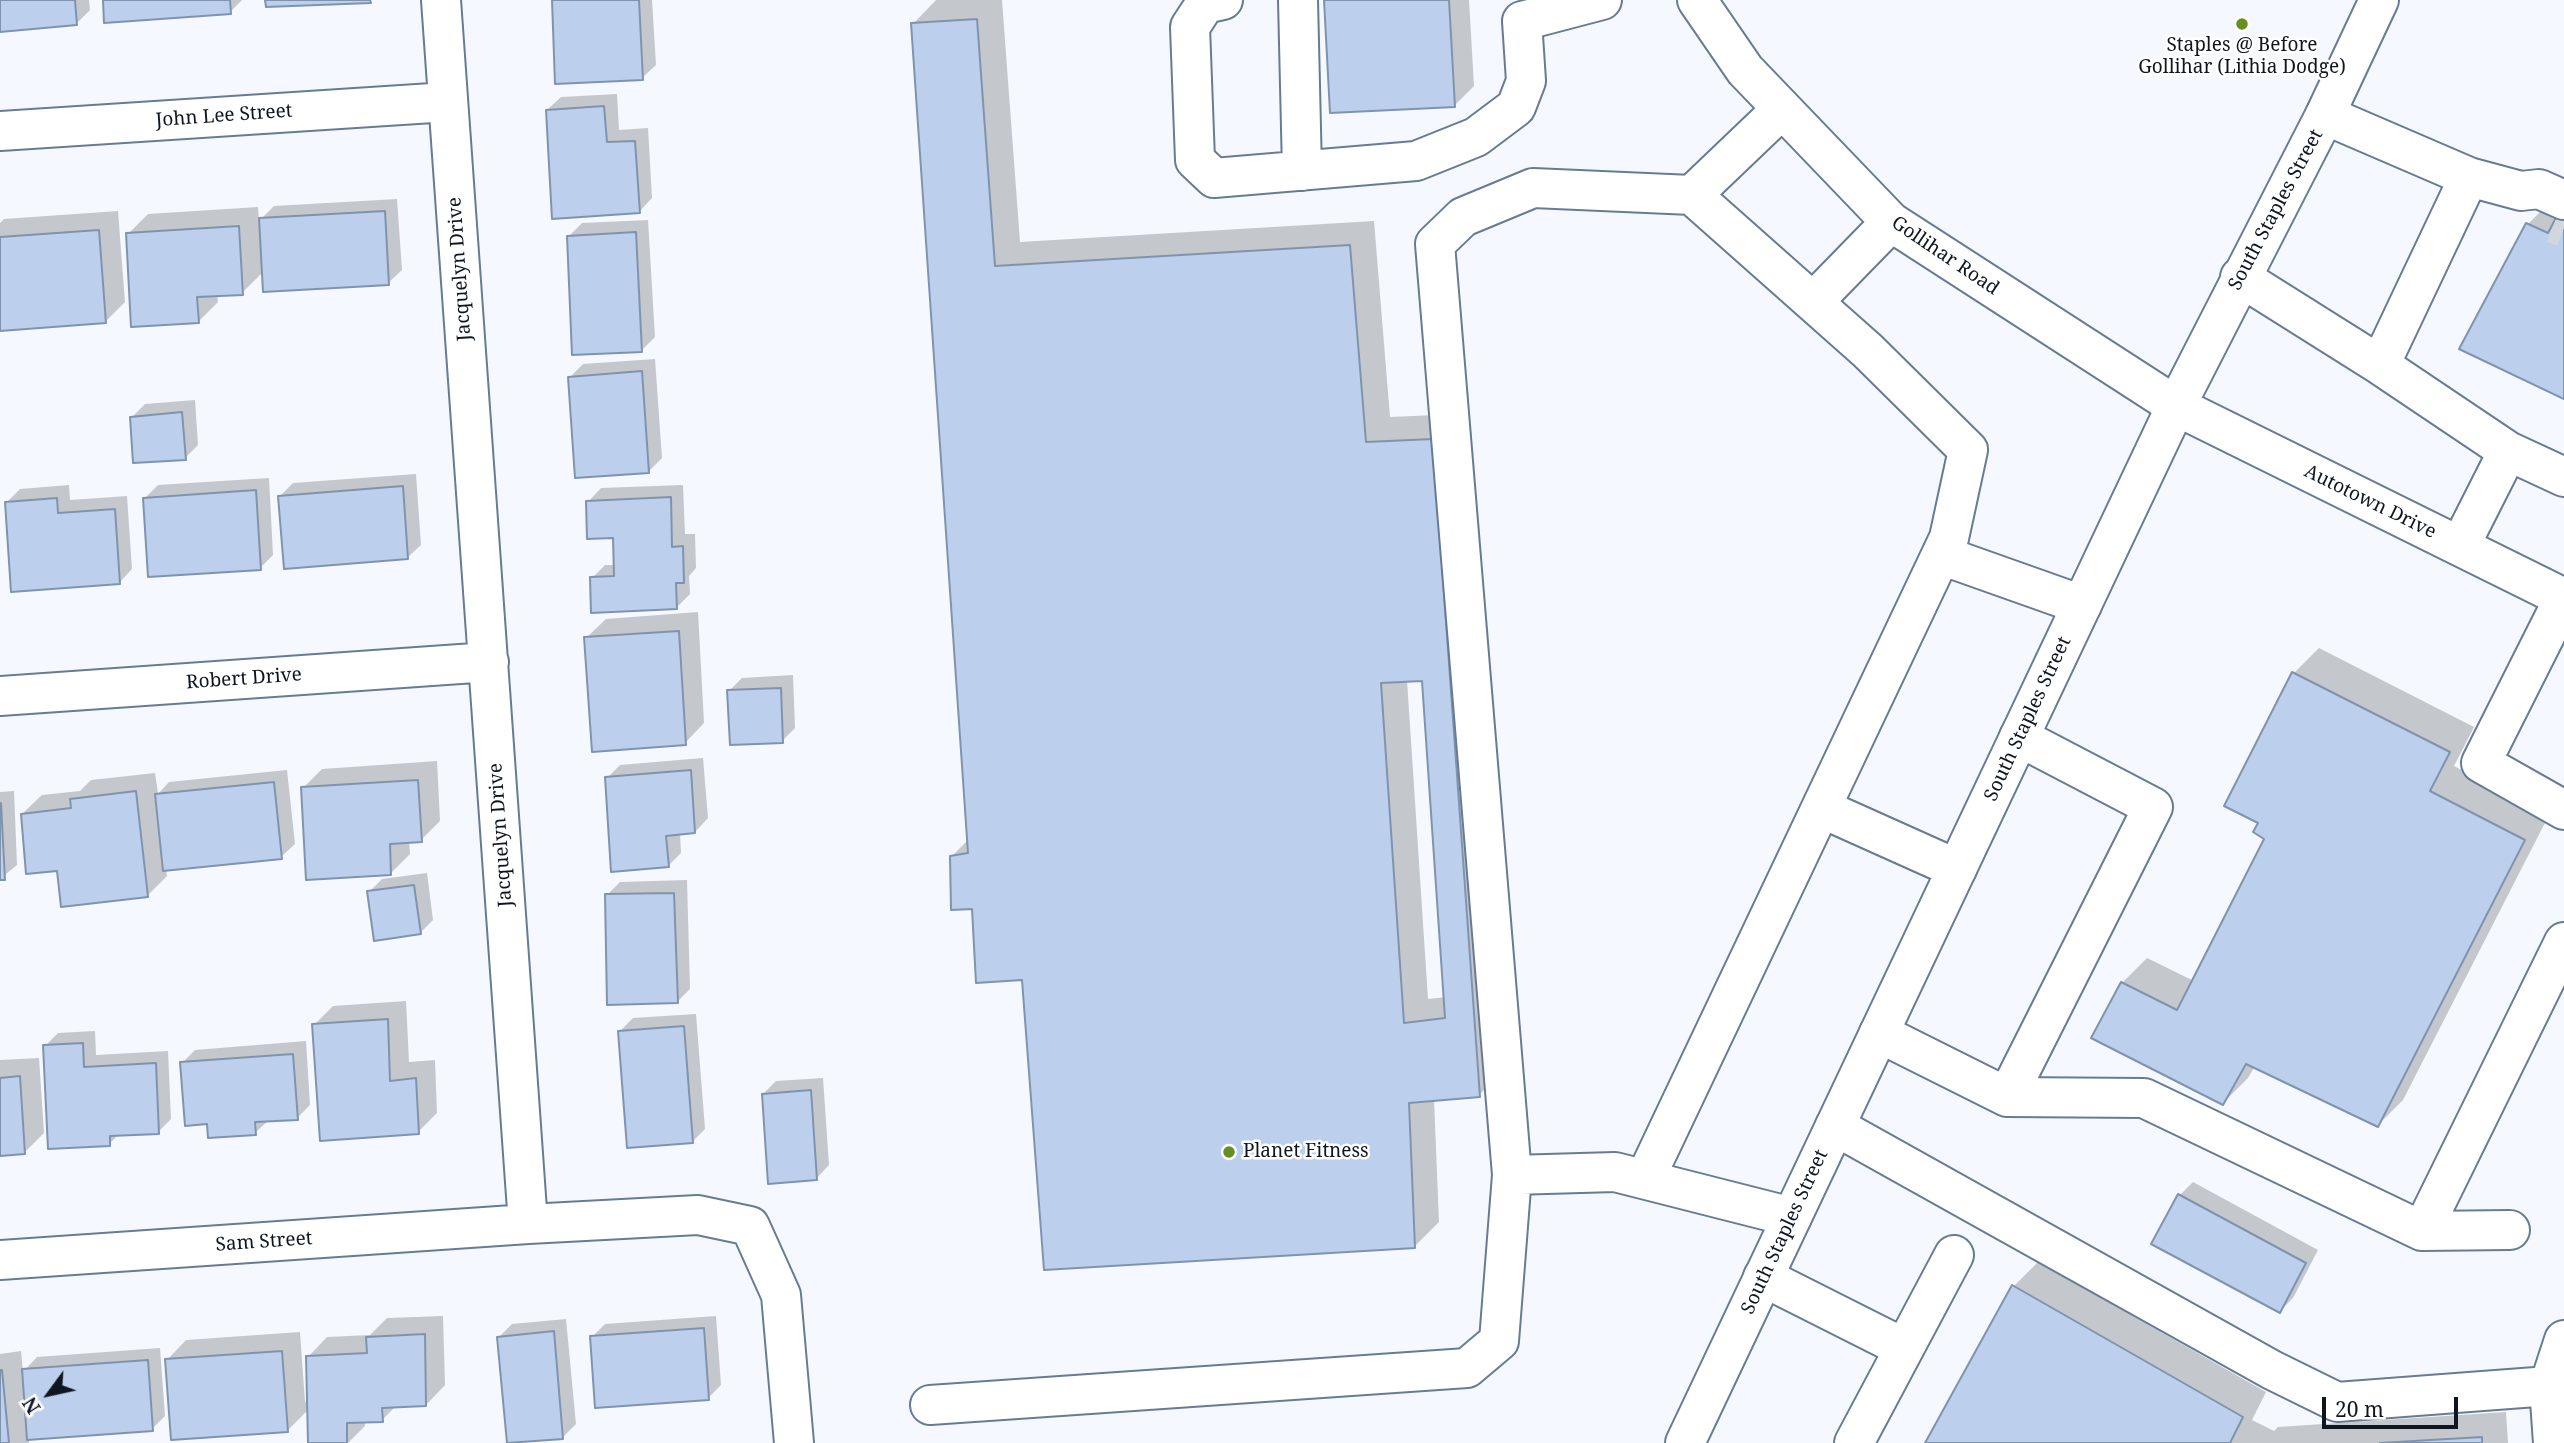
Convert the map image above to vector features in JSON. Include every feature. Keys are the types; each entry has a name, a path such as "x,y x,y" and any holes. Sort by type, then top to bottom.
{"street":[{"name":"Jacquelyn Drive","path":"441,0 528,1224"},
{"path":"1223,0 1205,4 1190,27 1195,160 1214,178 1416,161 1476,138 1516,107 1526,81 1519,11 1602,0"},
{"path":"1298,0 1302,171"},
{"name":"Gollihar Road","path":"1697,0 1745,70 1891,222 2176,406"},
{"name":"South Staples Street","path":"1685,1443 2176,406 2325,116 2379,0"},
{"name":"John Lee Street","path":"0,131 448,102"},
{"path":"1692,195 1782,109"},
{"path":"2325,116 2469,177 2521,191 2539,189 2559,212"},
{"path":"2380,365 2469,177"},
{"path":"930,1405 1467,1368 1499,1341 1512,1175 1435,244 1463,217 1534,188 1692,195 1868,351 1968,450 1949,538 1645,1180"},
{"path":"1813,302 1891,222"},
{"path":"2240,277 2380,365 2508,451 2564,477"},
{"name":"Autotown Drive","path":"2176,406 2564,598"},
{"path":"2460,546 2508,451"},
{"path":"1941,555 2082,605"},
{"path":"2564,598 2481,763 2564,810"},
{"name":"Robert Drive","path":"0,696 489,663"},
{"path":"2007,1097 2153,807 2019,737"},
{"path":"1821,808 1957,869"},
{"path":"2422,1231 2564,942"},
{"path":"1879,1033 2007,1097 2144,1098 2422,1231 2510,1230"},
{"path":"1835,1126 2272,1370 2337,1402 2557,1386"},
{"path":"1512,1175 1615,1172 1792,1217"},
{"path":"528,1224 698,1215 750,1226 781,1295 794,1443"},
{"name":"Sam Street","path":"0,1260 528,1224"},
{"path":"1854,1443 1954,1255"},
{"path":"1763,1277 1904,1349"},
{"path":"2553,1443 2564,1339"}],"building":[{"path":"0,0 75,0 77,25 0,32"},
{"path":"103,0 230,0 231,14 104,23"},
{"path":"265,0 370,0 371,3 266,7"},
{"path":"552,0 639,0 643,80 555,84"},
{"path":"1324,0 1449,0 1455,107 1330,113"},
{"path":"977,19 995,266 1350,245 1366,442 1433,439 1480,1097 1409,1103 1415,1248 1044,1270 1022,980 976,983 972,909 951,910 950,856 968,853 911,23","holes":["1422,681 1445,1018 1404,1023 1381,683"]},
{"path":"604,106 607,142 635,141 640,213 552,219 546,110"},
{"path":"385,211 389,285 263,292 259,218"},
{"path":"2558,214 2564,217 2564,399 2459,349 2526,223 2548,233"},
{"path":"239,226 243,295 197,297 199,323 131,327 126,233"},
{"path":"99,230 106,323 0,331 0,237"},
{"path":"636,232 642,352 572,355 567,236"},
{"path":"642,371 649,473 575,478 568,377"},
{"path":"182,412 186,460 133,463 130,417"},
{"path":"403,486 408,559 284,569 278,496"},
{"path":"256,490 261,570 148,577 143,498"},
{"path":"671,497 672,547 683,546 684,583 676,583 677,609 591,613 590,577 614,576 613,538 587,539 586,501"},
{"path":"57,498 58,513 115,509 120,584 11,592 5,502"},
{"path":"679,631 686,745 592,752 584,637"},
{"path":"2292,672 2450,752 2430,791 2525,840 2378,1127 2246,1064 2223,1105 2091,1038 2121,982 2177,1010 2264,839 2253,832 2258,823 2224,806"},
{"path":"781,688 783,743 730,745 727,690"},
{"path":"691,770 695,833 666,836 669,867 611,872 605,777"},
{"path":"418,780 422,842 390,844 391,875 306,880 301,787"},
{"path":"274,782 282,859 163,871 155,794"},
{"path":"136,791 148,897 61,907 57,871 26,874 21,814 71,808 70,799"},
{"path":"1,803 5,880 0,880"},
{"path":"414,885 421,934 374,941 367,891"},
{"path":"674,893 678,1003 607,1005 605,894"},
{"path":"388,1019 390,1081 416,1078 419,1134 320,1141 312,1024"},
{"path":"684,1026 693,1143 627,1148 618,1031"},
{"path":"83,1043 84,1067 156,1063 159,1134 110,1136 110,1146 48,1149 43,1045"},
{"path":"293,1054 298,1120 255,1122 256,1135 208,1138 207,1124 185,1126 180,1062"},
{"path":"20,1076 25,1154 0,1156 0,1078"},
{"path":"811,1090 817,1180 768,1184 762,1094"},
{"path":"2178,1194 2306,1263 2280,1313 2151,1244"},
{"path":"2012,1285 2243,1417 2230,1443 1925,1443"},
{"path":"704,1328 709,1400 595,1408 590,1336"},
{"path":"554,1331 563,1439 507,1443 497,1337"},
{"path":"425,1334 426,1406 382,1408 383,1422 347,1423 347,1443 308,1443 306,1356 367,1353 366,1337"},
{"path":"282,1351 288,1432 171,1440 165,1359"},
{"path":"148,1360 153,1431 27,1440 22,1369"},
{"path":"2,1370 9,1443 0,1443"},
{"path":"2482,1437 2482,1443 2380,1443"}],"tunnel":[{"path":"2554,224 2564,228"}],"place":[{"name":"Staples @ Before Gollihar (Lithia Dodge)","path":"2242,24"},
{"name":"Planet Fitness","path":"1229,1152"}]}
